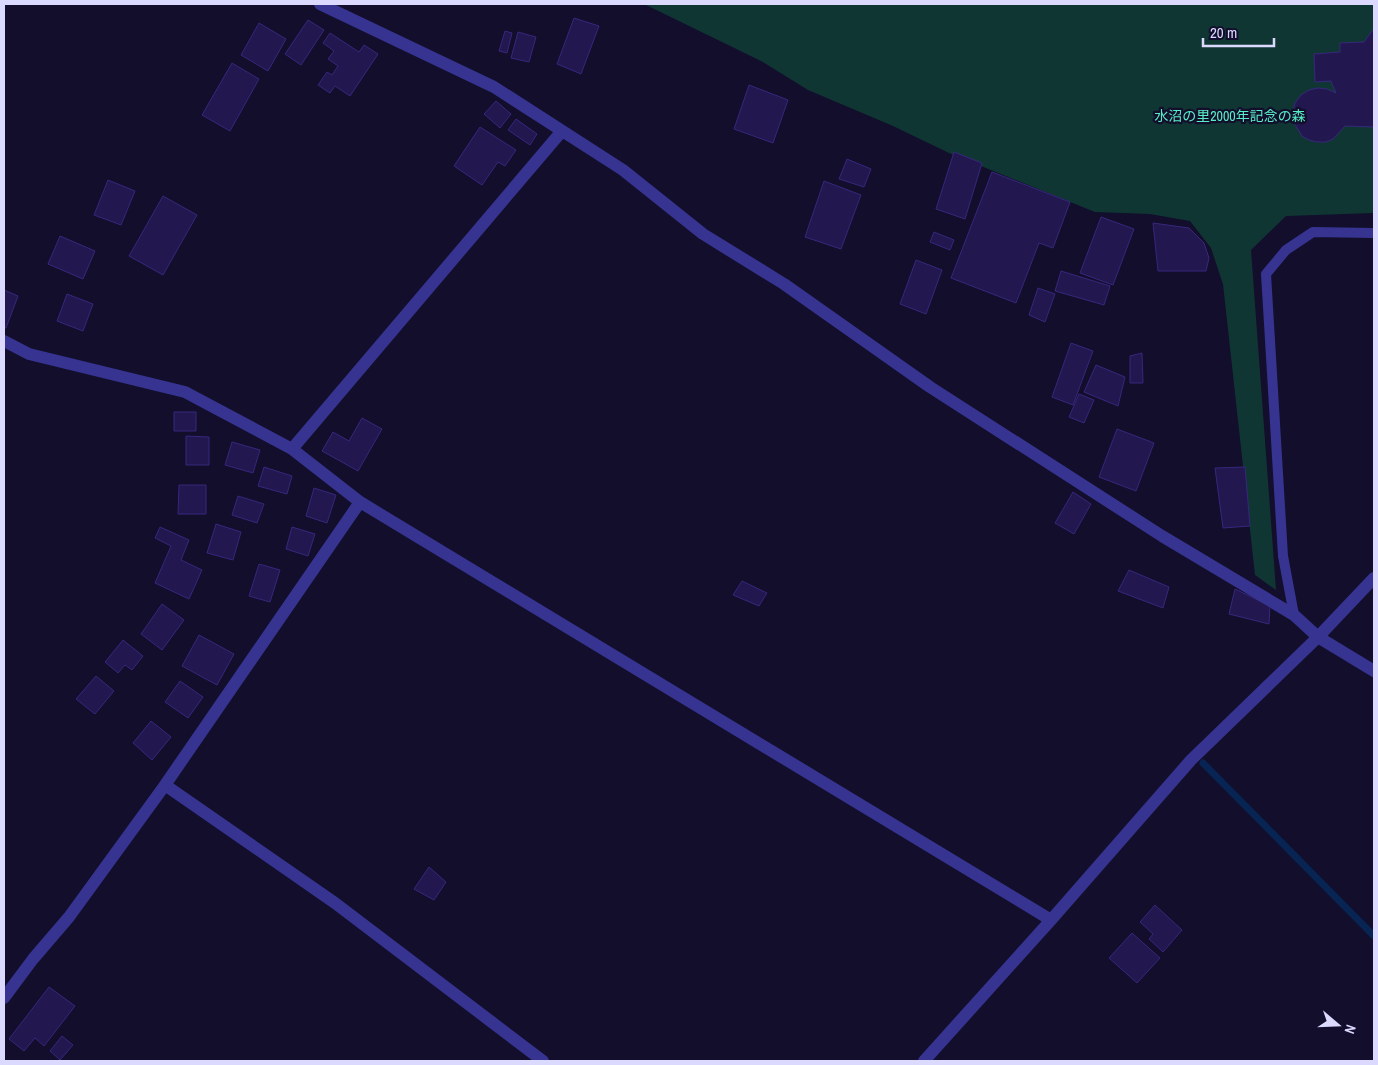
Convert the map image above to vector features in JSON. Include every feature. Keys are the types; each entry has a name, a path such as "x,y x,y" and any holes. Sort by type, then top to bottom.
{"street":[{"path":"320,4 494,87 623,170 703,234 784,284 930,387 1154,530 1294,615 1318,637 1374,671"},
{"path":"292,449 562,131"},
{"path":"4,341 29,354 186,392 292,449 360,502 1051,920"},
{"path":"4,998 69,917 165,785 360,502"},
{"path":"924,1061 1051,920 1190,760 1318,637 1374,578"},
{"path":"165,785 336,903 543,1061"}],"lane":[{"path":"1294,615 1283,556 1266,274 1286,250 1313,232 1374,233"}],"green space":[{"name":"水沼の里2000年記念の森","path":"644,4 1374,4 1374,213 1286,216 1251,250 1276,590 1255,575 1223,284 1211,248 1190,221 1150,214 1095,212 949,153 893,126 808,90 761,61"}],"building":[{"path":"574,18 599,26 581,74 557,64"},
{"path":"308,20 324,30 301,65 285,54"},
{"path":"259,23 286,39 268,71 241,55"},
{"path":"1374,28 1374,127 1345,126 1333,139 1326,142 1309,140 1302,136 1293,121 1295,103 1301,95 1309,90 1318,88 1336,93 1331,81 1315,82 1314,54 1340,52 1340,43 1364,42"},
{"path":"505,31 512,33 507,53 499,51"},
{"path":"518,32 536,37 529,62 511,58"},
{"path":"330,33 359,52 364,45 378,54 350,96 335,86 330,93 318,85 327,72 332,75 338,66 328,59 334,51 323,43"},
{"path":"232,63 259,79 230,131 202,115"},
{"path":"749,85 788,100 773,143 734,129"},
{"path":"496,101 511,114 500,128 484,114"},
{"path":"516,119 537,134 530,145 508,130"},
{"path":"480,127 516,150 505,166 498,162 482,185 454,166"},
{"path":"954,152 982,163 965,219 936,209"},
{"path":"847,159 871,169 864,187 839,179"},
{"path":"992,172 1070,202 1053,248 1039,243 1016,303 951,278"},
{"path":"108,180 135,191 121,225 94,215"},
{"path":"824,181 861,195 841,249 805,237"},
{"path":"163,196 197,215 163,275 129,256"},
{"path":"1101,217 1134,229 1113,285 1080,273"},
{"path":"1153,223 1189,228 1204,243 1209,258 1206,271 1158,271"},
{"path":"934,232 954,240 950,250 930,242"},
{"path":"60,236 95,251 83,279 48,264"},
{"path":"916,260 942,270 926,314 900,304"},
{"path":"1061,271 1110,286 1104,305 1055,291"},
{"path":"1038,288 1055,294 1045,322 1029,315"},
{"path":"4,290 18,296 6,328 4,327"},
{"path":"67,294 93,304 83,331 57,321"},
{"path":"1071,343 1093,351 1073,405 1052,397"},
{"path":"1142,353 1143,383 1130,383 1130,356"},
{"path":"1096,365 1125,377 1118,406 1084,392"},
{"path":"1079,394 1094,400 1084,423 1069,417"},
{"path":"174,412 196,412 196,431 174,431"},
{"path":"362,418 382,429 358,471 322,451 333,432 349,441"},
{"path":"1117,429 1154,443 1136,491 1099,477"},
{"path":"186,436 209,437 209,465 186,465"},
{"path":"232,442 260,450 253,473 225,465"},
{"path":"264,467 292,476 287,494 258,486"},
{"path":"1245,467 1250,526 1223,528 1215,468"},
{"path":"179,485 206,485 206,514 178,514"},
{"path":"314,488 336,495 327,523 306,516"},
{"path":"1073,492 1091,504 1074,534 1055,523"},
{"path":"238,496 264,504 257,523 232,515"},
{"path":"216,524 241,532 233,560 207,553"},
{"path":"160,527 189,540 181,560 202,570 189,599 155,583 171,546 155,538"},
{"path":"292,527 315,534 308,556 286,549"},
{"path":"259,564 280,570 270,602 249,596"},
{"path":"1129,570 1169,587 1163,608 1118,591"},
{"path":"742,581 767,593 759,606 733,595"},
{"path":"1235,589 1270,606 1269,624 1229,614"},
{"path":"162,604 184,620 162,650 141,634"},
{"path":"199,635 234,654 217,685 182,666"},
{"path":"123,640 143,656 132,670 125,665 118,673 105,662"},
{"path":"96,676 114,691 95,714 76,699"},
{"path":"180,681 203,697 188,718 165,702"},
{"path":"151,721 171,737 152,760 133,743"},
{"path":"429,867 446,882 434,900 414,889"},
{"path":"1155,905 1182,930 1163,952 1149,939 1153,934 1140,922"},
{"path":"1132,933 1160,958 1137,983 1109,958"},
{"path":"49,987 75,1006 44,1046 35,1038 24,1051 9,1039"},
{"path":"62,1036 73,1045 60,1060 50,1051"}],"waterway":[{"path":"1203,763 1374,936"}]}
